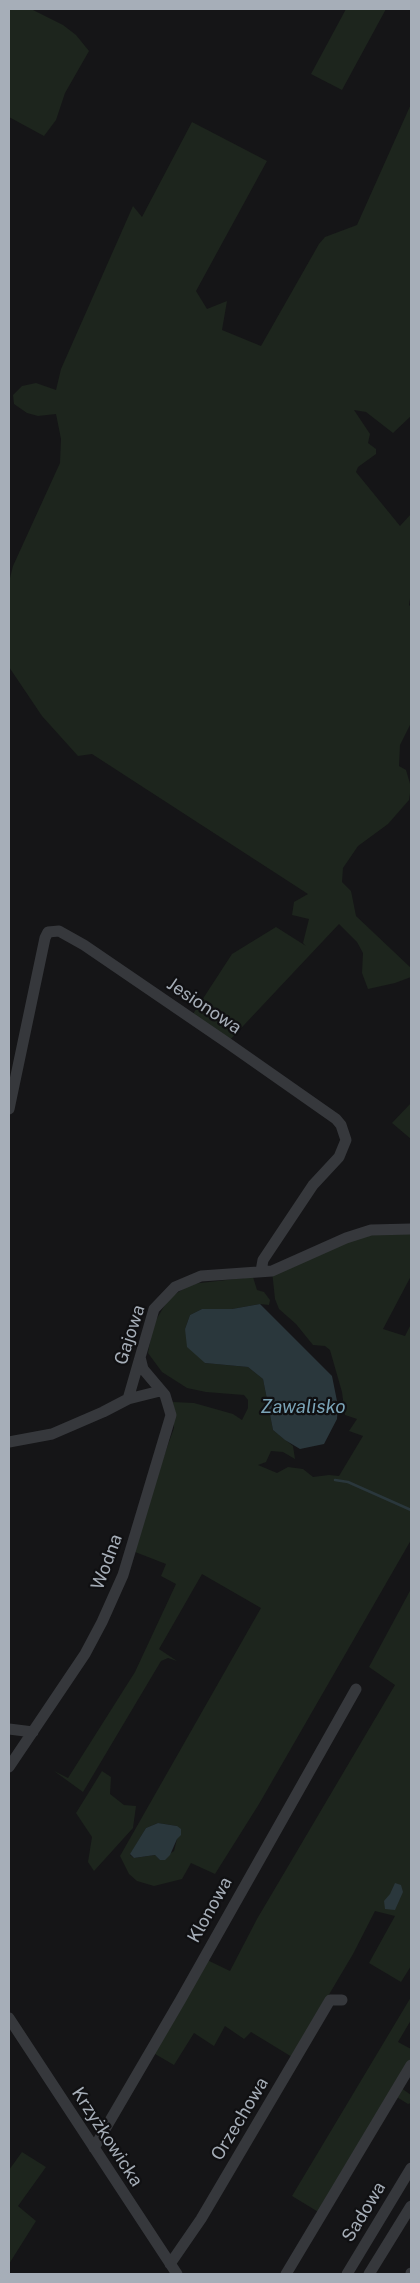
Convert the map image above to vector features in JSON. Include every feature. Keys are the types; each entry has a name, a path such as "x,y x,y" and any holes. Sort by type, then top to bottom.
{"street":[{"name":"Jesionowa","path":"9,1109 45,938 48,932 58,931 84,945 236,1049 336,1119 341,1125 345,1134 344,1148 339,1157 313,1185 263,1260 261,1272"},
{"name":"Gajowa","path":"128,1398 154,1309 176,1287 201,1276 272,1271 346,1238 371,1230 411,1229"},
{"name":"Wodna","path":"9,1767 85,1654 119,1586 171,1415 169,1404 143,1369 140,1357"},
{"path":"9,1442 52,1434 103,1412 128,1398 160,1391"},
{"name":"Klonowa","path":"94,2148 181,1999 356,1689"},
{"path":"9,1729 33,1732"},
{"name":"Orzechowa","path":"173,2269 201,2218 330,2000 342,2000"},
{"name":"Krzyżkowicka","path":"9,2018 173,2269"},
{"path":"286,2274 411,2066"},
{"name":"Sadowa","path":"347,2274 411,2168"},
{"path":"370,2274 411,2206"}],"shaded area":[{"path":"9,9 31,9 63,25 76,35 89,51 65,93 56,120 44,136 9,117"},
{"path":"346,9 386,9 342,90 311,74"},
{"path":"411,104 411,416 393,433 366,412 354,410 370,434 368,443 376,449 376,454 358,467 356,472 400,526 411,514 411,592 409,605 411,607 411,723 400,745 399,766 406,770 411,787 409,800 388,824 358,846 343,868 342,882 351,891 356,916 411,968 411,977 368,989 362,973 363,953 357,942 339,924 229,1041 193,1014 232,954 276,927 306,946 303,943 309,919 292,915 294,902 308,894 92,754 78,756 42,716 9,667 9,582 13,566 60,463 61,439 56,414 38,416 27,413 14,404 13,395 22,386 36,383 56,390 61,369 133,206 142,217 192,122 267,161 196,291 207,309 227,301 222,330 261,346 319,244 325,237 357,225"},
{"path":"411,1103 411,1139 392,1123"},
{"path":"411,1229 411,1276 383,1329 405,1336 411,1324 411,1540 259,1804 215,1874 191,1863 182,1879 154,1886 137,1881 129,1874 120,1856 261,1608 202,1574 159,1649 177,1661 168,1658 161,1661 83,1792 54,1771 68,1778 135,1672 176,1584 161,1576 166,1564 130,1550 174,1428 173,1402 194,1403 233,1414 242,1420 248,1408 248,1400 244,1395 206,1392 187,1388 162,1372 148,1353 153,1325 169,1298 191,1284 253,1277 257,1290 264,1292 270,1300 269,1305 260,1304 232,1309 202,1309 190,1315 185,1329 205,1363 248,1367 263,1379 273,1430 293,1446 295,1459 283,1452 271,1451 266,1462 258,1465 277,1473 288,1467 303,1469 313,1477 339,1476 363,1436 349,1431 357,1419 345,1415 342,1392 330,1350 325,1346 313,1345 296,1324 279,1309 275,1299 272,1271 346,1238","holes":["158,1823 177,1826 177,1839 174,1851 160,1860 155,1855 134,1858 130,1855 146,1828"]},
{"path":"411,1589 411,1966 401,1982 369,1963 395,1916 375,1911 353,1954 292,2057 251,2032 244,2039 225,2026 214,2046 194,2033 174,2065 150,2051 203,1958 230,1971 257,1919 395,1685 369,1667"},
{"path":"102,1771 111,1777 110,1794 124,1805 136,1806 133,1828 94,1871 88,1862 92,1837 76,1813"},
{"path":"411,1997 411,2020 398,2042 411,2049 411,2060 397,2085 411,2095 411,2103 408,2104 392,2094 320,2213 292,2196"},
{"path":"22,2152 46,2167 18,2206 36,2221 9,2264 9,2170"}],"water":[{"name":"Zawalisko","path":"260,1304 332,1376 338,1406 337,1419 324,1444 300,1449 285,1440 273,1430 263,1379 248,1367 205,1363 187,1347 185,1329 190,1315 202,1309 232,1309"},
{"path":"158,1823 177,1826 181,1829 181,1835 177,1839 170,1855 165,1860 160,1860 155,1855 134,1858 130,1854 146,1828"},
{"path":"395,1883 401,1885 403,1892 395,1910 385,1909 384,1901"}],"waterway":[{"path":"335,1480 348,1482 411,1510"}]}
